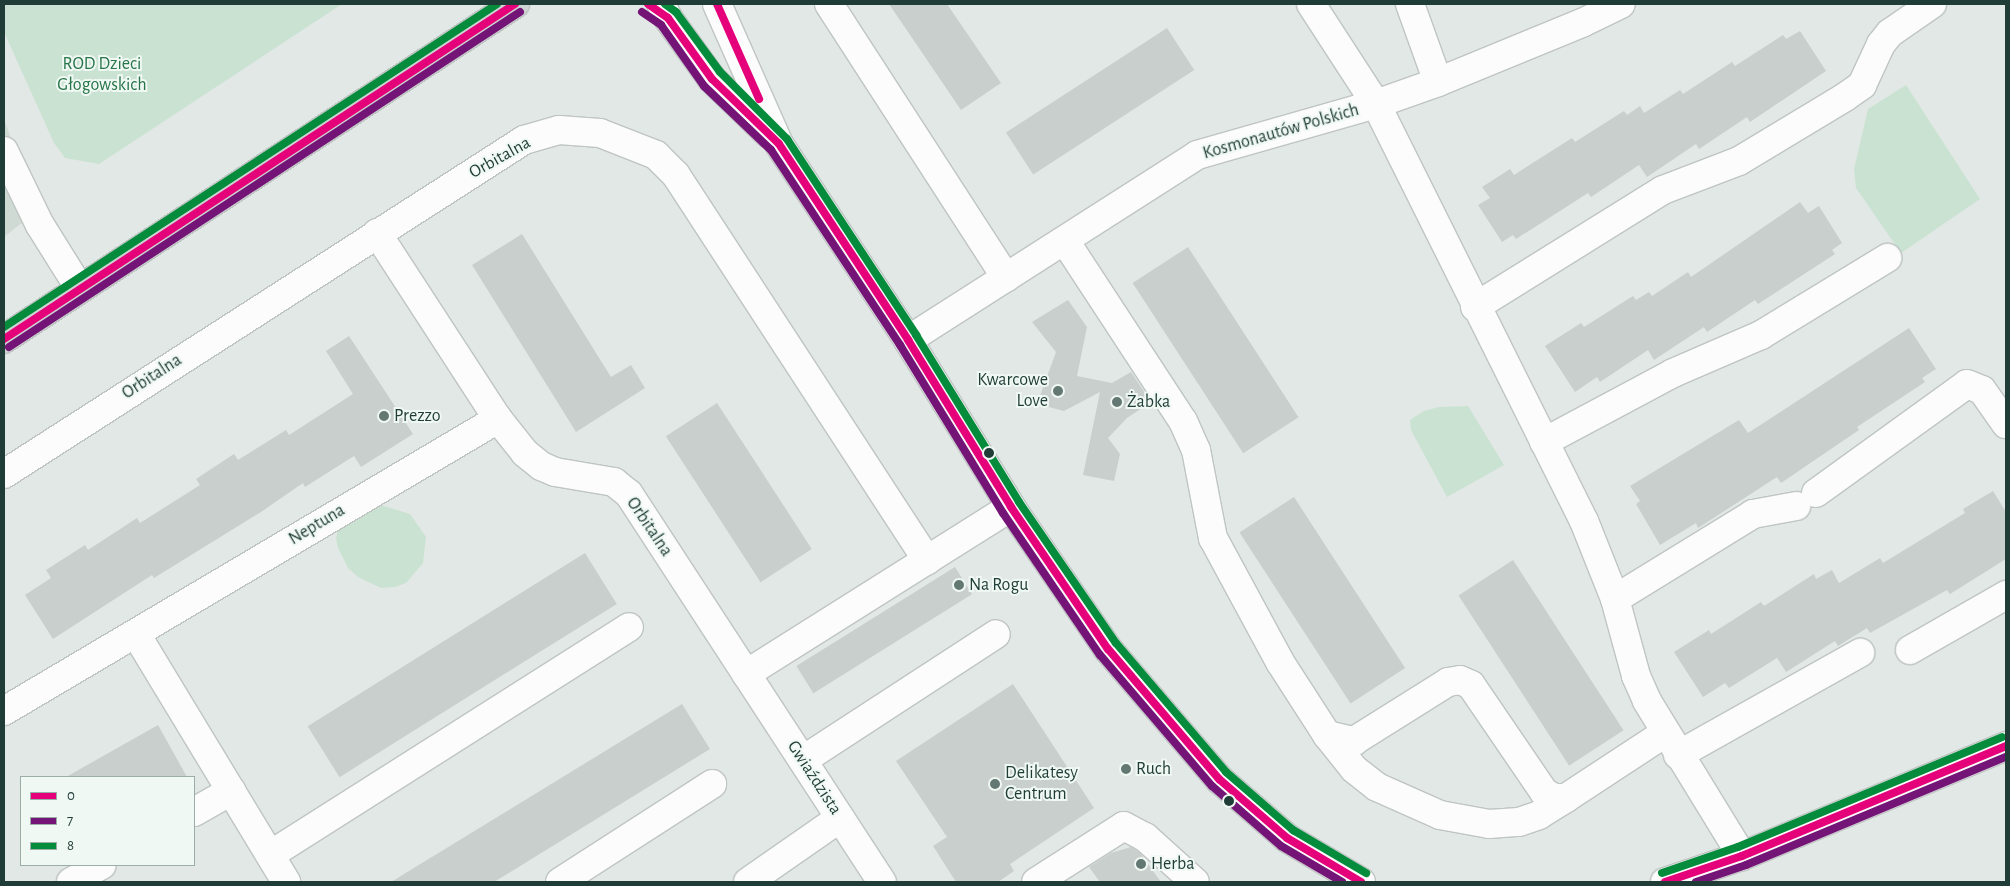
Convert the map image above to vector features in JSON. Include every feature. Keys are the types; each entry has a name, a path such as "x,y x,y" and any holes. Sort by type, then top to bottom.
{"main road":[{"path":"4,338 514,4"}],"street":[{"path":"717,4 779,144 908,340 1011,507 1108,649 1219,779 1287,838 1361,882"},
{"path":"829,4 1006,278"},
{"path":"1311,4 1376,104 1475,307 1584,521 1615,599 1636,676 1672,744 1742,856"},
{"path":"1410,4 1438,82"},
{"name":"Kosmonautów Polskich","path":"908,340 1196,156 1376,104 1438,82 1582,23 1621,4"},
{"path":"1475,307 1663,190 1740,161 1845,97 1862,85 1881,44 1890,33 1932,4"},
{"path":"659,9 712,79 779,144"},
{"name":"Orbitalna","path":"4,474 376,232 524,140 559,130 600,133 656,156 676,175 927,560"},
{"path":"4,151 10,181 80,289"},
{"name":"Orbitalna","path":"376,232 498,419 525,453 541,466 555,472 614,482 629,494 746,674"},
{"path":"1065,241 1183,421 1196,450 1214,538 1280,662 1327,735 1354,769 1377,787 1440,815 1490,824 1519,822 1538,815 1566,798 1672,744 1860,653"},
{"path":"1544,442 1673,374 1761,335 1887,258"},
{"path":"1615,599 1752,514 1806,499 1967,384 1982,390 2006,424"},
{"name":"Neptuna","path":"4,711 498,419"},
{"path":"746,674 1011,507"},
{"path":"1910,650 2006,595"},
{"path":"270,855 629,627"},
{"path":"136,634 286,882"},
{"path":"803,760 996,634"},
{"name":"Gwiaździsta","path":"746,674 882,882"},
{"path":"1327,735 1354,741 1448,682 1460,680 1471,685 1544,792 1554,798 1566,798"},
{"path":"1665,882 1719,873 1742,856 2006,746"},
{"path":"560,882 712,784"},
{"path":"195,811 231,791"},
{"path":"748,882 840,818"},
{"path":"1036,882 1124,826 1145,837 1195,882"},
{"path":"71,882 100,866"}],"shaded area":[{"path":"4,119 37,211 4,237"}],"green space":[{"name":"ROD Dzieci Głogowskich","path":"4,4 342,4 99,164 65,158 54,143 4,32"},
{"path":"1906,85 1980,199 1901,253 1856,188 1854,169 1868,109"},
{"path":"1468,406 1504,465 1447,497 1411,430 1410,420 1424,411 1439,407"},
{"path":"377,504 410,514 426,537 423,563 406,583 395,587 381,588 358,577 348,568 338,548 336,538 341,519"}],"building":[{"path":"889,4 947,4 1001,83 961,110"},
{"path":"1167,28 1194,70 1033,175 1006,133"},
{"path":"1800,31 1826,71 1750,122 1747,117 1699,149 1696,144 1647,177 1639,165 1591,197 1588,193 1516,239 1513,235 1502,242 1478,205 1490,198 1482,187 1510,169 1514,175 1572,138 1575,142 1624,111 1627,115 1640,106 1644,113 1680,90 1683,94 1732,62 1735,66 1783,35 1786,39"},
{"path":"1800,202 1808,213 1819,206 1842,243 1832,250 1835,254 1758,304 1755,300 1707,332 1704,327 1654,360 1648,350 1600,382 1597,377 1575,392 1545,346 1581,323 1584,327 1633,296 1636,300 1649,292 1652,296 1688,272 1691,277"},
{"path":"522,234 611,377 631,365 645,388 576,432 472,265"},
{"path":"1188,247 1299,417 1243,453 1133,283"},
{"path":"1068,300 1087,327 1077,376 1112,383 1131,372 1151,402 1127,418 1108,438 1120,454 1114,481 1083,475 1100,392 1064,411 1037,404 1056,352 1032,322"},
{"path":"1909,328 1936,369 1922,378 1925,382 1857,427 1859,430 1781,483 1777,477 1698,528 1696,523 1660,545 1636,504 1640,501 1630,486 1739,420 1748,433"},
{"path":"349,336 413,434 361,467 354,456 305,487 303,483 261,512 154,578 152,575 53,639 25,595 51,578 46,570 85,545 88,550 137,518 140,523 200,485 196,479 234,454 238,460 286,430 289,435 353,394 326,351"},
{"path":"717,403 812,549 761,582 666,436"},
{"path":"1993,491 2006,512 2006,559 1950,594 1947,590 1870,633 1867,628 1838,646 1835,641 1786,672 1777,658 1729,688 1725,683 1703,697 1674,652 1709,630 1711,634 1761,602 1764,606 1814,574 1816,579 1832,570 1839,583 1880,558 1883,563 1965,513 1963,509"},
{"path":"1294,497 1405,668 1351,703 1239,532"},
{"path":"585,553 617,604 339,777 308,726"},
{"path":"1513,560 1624,730 1569,766 1458,595"},
{"path":"955,567 972,594 813,693 796,666"},
{"name":"Delikatesy Centrum","path":"1013,684 1094,808 1010,864 1014,871 998,882 956,882 933,846 947,837 896,761"},
{"path":"682,704 710,749 494,882 391,882"},
{"path":"158,725 186,776 68,776"},
{"path":"1131,847 1140,853 1161,882 1100,882 1089,867 1111,853"}],"transit line":[{"name":"8","path":"4,327 497,4"},
{"name":"0","path":"4,339 515,4"},
{"name":"0","path":"648,4 668,18 712,79 779,144 908,340 1011,507 1108,649 1219,779 1287,838 1361,882"},
{"name":"8","path":"665,4 676,12 720,72 787,139 916,335 1019,502 1116,643 1226,772 1293,830 1366,873"},
{"name":"0","path":"717,4 759,99"},
{"name":"7","path":"9,347 520,12"},
{"name":"7","path":"642,12 661,25 704,86 771,150 900,345 1003,513 1100,655 1212,786 1281,846 1342,882"},
{"name":"8","path":"1662,873 1738,847 2002,737"},
{"name":"0","path":"1665,882 1742,856 2006,746"},
{"name":"7","path":"1696,882 1746,865 2006,757"}],"place":[{"name":"Kwarcowe Love","path":"1058,391"},
{"name":"Żabka","path":"1117,402"},
{"name":"Prezzo","path":"384,416"},
{"name":"Na Rogu","path":"959,585"},
{"name":"Ruch","path":"1126,769"},
{"name":"Delikatesy Centrum","path":"995,784"},
{"name":"Herba","path":"1141,864"}]}
